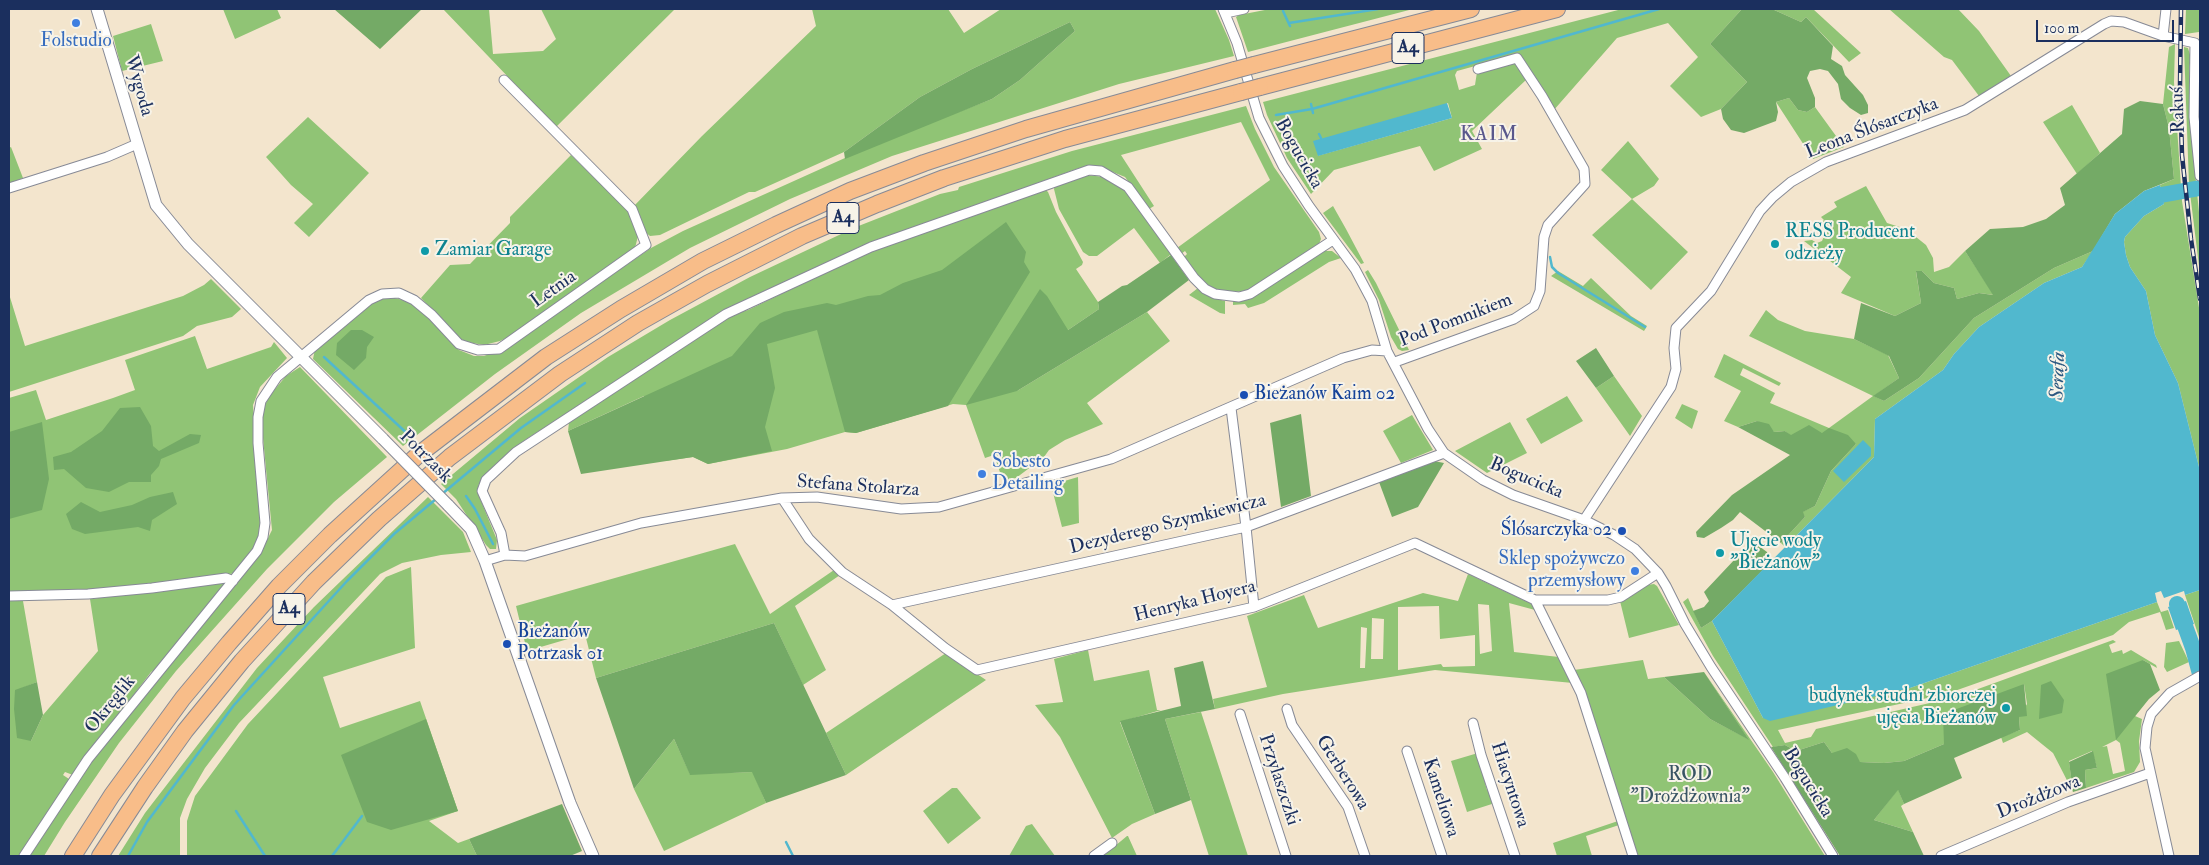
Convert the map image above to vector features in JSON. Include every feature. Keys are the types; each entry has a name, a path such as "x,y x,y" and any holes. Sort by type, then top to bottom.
{"highway":[{"name":"A4","path":"73,856 145,748 183,698 299,565 368,499 418,455 546,357 621,308 703,261 783,221 850,191 932,160 1026,129 1235,70 1471,9"},
{"name":"A4","path":"100,856 145,787 186,731 242,661 314,582 422,480 484,430 560,374 638,323 707,284 802,236 869,207 944,178 1047,145 1557,9"}],"street":[{"name":"Wygoda","path":"97,9 137,144"},
{"path":"1224,11 1244,9"},
{"path":"2163,36 2166,9"},
{"name":"Bogucicka","path":"1224,11 1237,43 1259,118 1283,166 1355,269 1372,301 1387,351 1428,429 1444,452 1483,480 1513,495 1584,520 1614,535 1635,549 1658,573 1711,667 1785,778 1833,856"},
{"name":"Leona Ślósarczyka","path":"1584,520 1671,387 1676,369 1675,333 1679,325 1717,283 1760,211 1773,197 1806,172 1826,162 1965,110 2104,24 2117,21 2124,22 2163,36 2198,41"},
{"name":"Rakuś","path":"2198,41 2194,117 2200,176"},
{"name":"Pod Pomnikiem","path":"1394,362 1514,319 1534,306 1540,291 1544,236 1548,225 1585,184 1584,169 1542,96 1517,58 1478,69"},
{"name":"Letnia","path":"299,357 369,300 382,294 399,293 414,300 432,315 459,344 478,350 499,349 646,246 632,208 504,80"},
{"path":"9,188 107,157 137,144"},
{"name":"Potrzask","path":"137,144 156,205 188,244 471,529 485,562 570,804 593,856"},
{"path":"506,555 501,533 482,491 486,480 516,452 726,314 871,247 1089,170 1101,170 1128,186 1194,278 1205,289 1215,294 1239,297 1250,294 1333,240"},
{"name":"Stefana Stolarza","path":"485,562 506,555 525,556 641,523 782,498 817,497 901,509 940,507 1111,459 1343,358 1372,350 1387,351"},
{"name":"Okręglik","path":"24,856 88,759 257,551 263,537 265,523 265,504 258,442 258,417 261,402 277,377 299,357"},
{"path":"1231,408 1254,607"},
{"name":"Dezyderego Szymkiewicza","path":"892,605 1246,526 1444,452"},
{"name":"Henryka Hoyera","path":"782,498 809,539 842,572 892,605 945,648 977,670 1254,607 1415,543 1535,600 1600,600 1620,597 1658,573"},
{"path":"9,596 97,593 226,578 233,581"},
{"path":"1535,600 1581,693 1634,856"},
{"path":"2169,856 2145,748 2151,714 2170,693 2200,676"},
{"name":"Gerberowa","path":"1287,709 1292,726 1348,807 1365,856"},
{"name":"Przylaszczki","path":"1240,714 1286,856"},
{"name":"Hiacyntowa","path":"1473,723 1481,755 1515,856"},
{"name":"Kameliowa","path":"1407,751 1442,856"},
{"name":"Drożdżowa","path":"1941,856 2068,802 2150,774"},
{"path":"1094,856 1112,843"}],"green space":[{"path":"223,9 277,9 281,18 235,39"},
{"path":"334,9 422,9 380,49"},
{"path":"443,9 489,9 493,54 543,51 556,39 541,9 675,9 556,127"},
{"path":"812,9 948,9 964,33 1001,9 1215,9 1234,56 1119,84 892,156 790,199 690,248 581,313 495,374 403,446 313,359 315,349 371,302 391,297 410,302 420,309 459,350 474,356 484,356 497,351 530,331 651,248 683,231 876,144 992,99 1020,80 1075,31 1070,22 972,69 920,97 844,152 755,192 749,192 660,235 650,236 645,232 640,216 633,207 702,136 816,26"},
{"path":"1270,9 1413,9 1248,52 1236,17"},
{"path":"1622,9 1742,9 1710,44 1747,82 1721,109 1701,117 1670,86 1698,57 1668,23 1617,38 1553,111 1519,54 1457,71 1455,75 1459,90 1475,85 1477,72 1517,61 1527,79 1472,131 1482,149 1434,171 1420,146 1334,170 1311,194 1287,158 1263,102","holes":["1448,103 1452,118 1317,156"]},
{"path":"1742,9 1772,9 1801,22 1806,17 1833,46 1831,59 1842,66 1845,75 1863,95 1868,105 1868,113 1861,115 1850,108 1841,99 1838,84 1828,71 1820,69 1810,71 1807,78 1815,98 1815,107 1807,112 1798,110 1789,98 1776,102 1778,112 1776,121 1744,133 1731,130 1723,119 1721,109 1747,82 1710,44"},
{"path":"1772,9 1813,9 1861,53 1849,62 1806,17 1801,22"},
{"path":"1889,9 1958,9 1979,31 2011,76 1979,96 1952,60 1944,57"},
{"path":"2186,9 2200,9 2199,32 2185,34"},
{"path":"1070,22 1075,31 1020,80 992,99 845,159 844,152 920,97 972,69"},
{"path":"151,24 163,61 122,71 113,36"},
{"path":"2175,44 2174,82 2182,201 2200,314 2200,471 2178,383 2155,335 2146,291 2130,267 2124,242 2125,237 2144,216 2164,204 2160,185 2174,179 2169,128 2163,104 2169,47"},
{"path":"2184,47 2188,48 2191,58 2189,68 2191,133 2200,222 2200,274 2189,185"},
{"path":"1789,98 1798,110 1807,112 1815,107 1844,147 1813,159 1776,102"},
{"path":"2140,101 2163,104 2169,128 2174,179 2144,191 2115,214 2093,251 2054,268 1974,318 1919,378 1884,401 1873,396 1899,378 1889,356 1854,339 1861,303 1895,316 1921,303 1916,271 1922,271 1934,283 1954,288 1957,299 1979,293 1993,295 1965,251 1990,229 2023,227 2046,219 2065,205 2060,188 2122,134 2124,109"},
{"path":"2072,105 2100,153 2077,174 2043,122"},
{"path":"1246,106 1274,167 1319,232 1321,239 1319,244 1250,290 1227,293 1214,289 1202,282 1183,258 1187,254 1185,251 1181,254 1177,248 1270,180 1241,122 1121,155 1154,206 1149,209 1125,177 1098,166 1079,168 930,222 724,313 525,440 485,477 479,484 477,491 497,540 496,549 490,549 486,545 456,499 441,484 520,418 608,357 670,320 750,277 856,227 940,194 958,190 959,187 1072,151"},
{"path":"308,117 369,173 309,237 294,223 313,204 291,185 266,157"},
{"path":"1628,141 1659,179 1654,186 1632,199 1601,170"},
{"path":"11,147 23,178 9,184 9,148"},
{"path":"571,155 632,215 638,236 635,248 513,335 484,345 467,342 457,337 421,298 450,265 470,264 510,223 510,217"},
{"path":"1086,175 1105,177 1124,188 1176,258 1175,260 1170,255 1160,263 1134,228 1097,256 1089,256 1083,252 1059,209 1054,189 1055,185"},
{"path":"1866,186 1887,223 1906,229 1926,245 1933,258 1934,272 1949,267 1965,251 1994,295 1979,293 1957,299 1954,288 1934,283 1922,271 1916,272 1921,303 1895,316 1841,293 1851,277 1804,241 1812,240 1817,243 1822,241 1825,234 1821,223 1824,220 1821,217 1837,207 1834,202"},
{"path":"1045,189 1083,262 1076,269 1098,302 1099,309 1068,330 1017,391 1147,312 1170,341 1087,403 1103,424 1065,440 1049,450 1044,457 1016,478 1003,481 994,455 985,458 966,405 953,404 856,433 845,432 787,449 708,464 693,457 665,461 644,396 568,431 569,422 734,313 748,310 781,294 786,289 872,249"},
{"path":"1632,199 1688,252 1651,290 1592,235"},
{"path":"1333,206 1364,263 1361,264 1323,213"},
{"path":"1006,222 1026,252 1024,262 1030,272 948,406 856,433 845,432 817,330 767,344 775,388 765,427 772,451 708,464 693,457 581,474 568,431 732,356 760,323 784,312 827,303 836,305 868,296 880,295 903,283 942,270"},
{"path":"1325,251 1332,251 1341,258 1329,262 1264,303 1248,308 1245,304 1233,305 1233,301 1253,296"},
{"path":"2093,251 2082,267 2044,283 1979,327 1954,354 1943,370 1875,419 1874,457 1785,547 1781,543 1805,517 1802,512 1815,506 1831,471 1856,444 1822,433 1798,432 1791,436 1785,431 1774,432 1757,421 1738,427 1724,421 1741,391 1714,377 1724,354 1781,383 1779,386 1743,368 1740,375 1775,393 1770,403 1829,428 1873,396 1749,336 1766,310 1778,320 1805,331 1854,339 1888,355 1899,378 1874,396 1884,401 1919,378 1974,318 2054,268"},
{"path":"1171,255 1189,280 1147,312 1017,391 966,405 1040,289 1047,296 1068,330 1099,309 1098,302"},
{"path":"1368,270 1409,350 1402,351 1398,349 1391,337 1379,300 1365,272"},
{"path":"1558,271 1583,286 1591,278 1631,316 1647,326 1644,331 1551,276"},
{"path":"211,279 241,309 232,317 197,326 183,336 9,392 9,294 25,346 183,296"},
{"path":"1198,288 1213,298 1225,301 1225,314 1189,295"},
{"path":"351,330 362,330 374,337 367,347 366,358 354,370 336,355 337,343"},
{"path":"195,336 207,369 271,347 274,342 287,358 260,387 253,405 262,535 255,550 236,573 180,582 83,591 9,594 9,398 36,390 46,420 113,398 135,390 125,360"},
{"path":"1596,348 1614,376 1596,388 1576,361"},
{"path":"300,367 387,457 334,502 267,569 176,671 119,743 44,856 28,856 95,754 261,552 272,530 262,411 270,395 286,376"},
{"path":"1614,376 1642,416 1630,436 1596,388"},
{"path":"1567,396 1583,421 1541,444 1526,419"},
{"path":"1682,404 1698,411 1692,429 1675,418"},
{"path":"140,407 151,426 153,446 159,451 190,434 201,435 199,443 161,459 159,466 151,475 151,482 129,482 109,492 86,488 64,469 54,470 53,457 71,452 102,431 120,408"},
{"path":"1301,414 1311,496 1281,507 1270,423"},
{"path":"1412,415 1433,450 1401,463 1383,431"},
{"path":"1757,421 1769,424 1774,432 1785,431 1791,435 1809,425 1822,433 1829,428 1848,435 1856,444 1831,471 1815,506 1803,512 1805,517 1781,543 1740,512 1733,520 1704,538 1697,537 1696,532 1732,495 1790,455 1738,427"},
{"path":"42,422 49,479 42,510 9,519 9,432"},
{"path":"1510,422 1527,453 1487,473 1455,451"},
{"path":"1434,461 1444,463 1418,507 1392,517 1379,482"},
{"path":"1078,477 1079,523 1062,527 1051,485"},
{"path":"173,492 177,504 152,520 150,531 138,527 85,534 72,529 66,514 81,502 100,512 132,505 150,497"},
{"path":"428,497 463,532 471,552 441,555 402,563 380,574 239,723 205,768 187,799 180,818 180,856 118,856 145,813 257,668 314,607"},
{"path":"1752,541 1767,552 1770,563 1712,621 1701,628 1693,611 1704,607 1709,601 1704,592"},
{"path":"735,544 770,614 834,570 840,575 795,606 826,670 803,685 774,623 596,678 585,634 527,651 516,606"},
{"path":"411,567 415,648 323,677 340,728 420,701 458,811 429,821 458,843 469,839 477,856 187,856 187,821 195,796 248,724 386,577"},
{"path":"1468,574 1532,604 1535,610 1509,603 1514,652 1559,657 1573,683 1435,670 1283,694 1215,709 1213,699 1267,687 1247,616 1304,595 1318,628 1423,593 1458,601","holes":["1478,604 1489,605 1492,651 1480,654","1439,606 1440,639 1475,635 1475,666 1443,667 1441,664 1398,670 1398,607","1372,618 1384,619 1383,659 1371,659","1361,627 1367,628 1365,668 1360,668"]},
{"path":"223,582 225,586 160,666 151,672 73,775 65,772 63,775 69,779 68,784 21,856 9,856 9,601 23,601 37,682 15,691 31,741 43,715 98,651 90,599 160,591 201,583"},
{"path":"1654,584 1657,586 1679,625 1629,638 1620,601 1647,585"},
{"path":"2200,590 2200,640 2185,595"},
{"path":"1688,598 1701,628 1712,621 1763,718 1910,688 2157,602 2161,612 2168,610 2174,628 2166,630 2160,612 2129,622 2113,635 1946,694 1778,730 1785,743 1811,737 1816,729 1956,697 2113,640 2116,642 2109,645 2112,653 2122,650 2123,654 2131,650 2156,665 2157,668 2143,660 2128,713 2142,719 2139,741 2140,762 2134,772 2086,788 2085,770 2097,768 2092,751 2069,761 2073,792 2053,753 2027,732 2003,743 2001,737 2020,730 2019,717 2027,704 2024,684 1944,744 1904,761 1884,763 1860,762 1832,753 1824,742 1796,751 1785,745 1773,747 1713,656 1683,602","holes":["2116,740 2120,743 2125,771 2113,774 2107,746 2102,747"]},
{"path":"774,623 846,775 766,803 752,772 690,775 674,739 634,789 596,678"},
{"path":"2179,641 2189,662 2167,672 2164,667 2166,643"},
{"path":"1088,650 1094,681 1149,670 1157,710 1161,710 1120,722 1155,814 1132,824 1112,838 1060,737 1035,705 1063,702 1054,659"},
{"path":"946,653 986,680 846,775 826,733"},
{"name":"ROD \"Drożdżownia\"","path":"1643,660 1648,679 1664,677 1710,719 1748,739 1704,672 1773,772 1825,856 1636,856 1574,670"},
{"path":"2143,660 2150,664 2160,690 2149,699 2116,740 2106,674"},
{"path":"1203,661 1215,709 1165,719 1191,800 1155,814 1120,721 1181,706 1174,668"},
{"path":"1704,672 1749,740 1710,719 1664,677"},
{"path":"2051,681 2064,700 2062,713 2039,719 2041,685"},
{"path":"37,682 43,715 31,741 17,738 14,709 15,690"},
{"path":"2024,684 2027,716 2019,717 2020,730 1954,758 1962,778 1904,804 1898,790 1874,820 1913,832 1924,856 1840,856 1771,747 1785,745 1796,751 1824,742 1832,753 1847,748 1856,754 1860,762 1884,763 1904,761 1944,744 1943,714"},
{"path":"1201,712 1248,856 1209,856 1165,719"},
{"path":"426,719 458,811 391,830 367,822 341,755"},
{"path":"674,739 690,774 753,772 766,803 664,851 634,789"},
{"path":"2093,751 2097,768 2085,770 2086,788 2073,792 2069,762"},
{"path":"1478,753 1487,780 1485,783 1487,790 1491,791 1495,803 1467,812 1451,761"},
{"path":"952,788 957,788 981,818 948,844 923,811"},
{"path":"1898,789 1904,804 1901,806 1913,832 1874,820"},
{"path":"562,804 582,851 570,856 477,856 469,839"},
{"path":"1618,821 1619,825 1586,836 1592,856 1557,856 1553,843"},
{"path":"1032,824 1055,856 1009,856 1026,826"},
{"path":"1127,836 1137,856 1103,856"}],"water":[{"path":"1447,103 1452,118 1318,156 1313,141"},
{"path":"2160,185 2164,204 2144,216 2125,237 2124,242 2130,267 2146,291 2155,335 2178,383 2200,471 2200,590 2185,595 2184,591 2164,598 2161,591 2155,593 2157,602 1910,688 1770,721 1763,718 1712,621 1874,457 1875,419 1943,370 1954,354 1979,327 2044,283 2082,267 2115,214 2144,191"},
{"path":"1863,440 1871,448 1871,456 1844,482 1833,471"},
{"path":"2186,601 2194,624 2176,630 2168,607"}],"waterway":[{"path":"1289,23 1378,9"},
{"path":"1276,115 1312,109 1659,9"},
{"path":"1283,11 1290,26"},
{"path":"1311,104 1313,113"},
{"path":"1319,134 1321,138"},
{"name":"Serafa","path":"2143,204 2161,195 2200,188"},
{"path":"1550,257 1552,267 1558,273 1645,327"},
{"path":"324,357 411,437"},
{"path":"442,494 521,428 585,383"},
{"path":"466,496 493,544"},
{"path":"128,856 147,822 234,705 347,581 394,534 436,499"},
{"name":"Serafa","path":"2177,604 2200,674"},
{"path":"236,811 265,856"},
{"path":"332,856 362,816"},
{"path":"786,842 793,856"}],"railway":[{"path":"2181,9 2180,86 2182,155 2200,299"}],"place":[{"name":"Folstudio","path":"76,23"},
{"name":"RESS Producent odzieży","path":"1775,244"},
{"name":"Zamiar Garage","path":"425,251"},
{"name":"Bieżanów Kaim 02","path":"1244,395"},
{"name":"Sobesto Detailing","path":"982,474"},
{"name":"Ślósarczyka 02","path":"1622,531"},
{"name":"Ujęcie wody \"Bieżanów\"","path":"1720,553"},
{"name":"Sklep spożywczo przemysłowy","path":"1635,571"},
{"name":"Bieżanów Potrzask 01","path":"507,644"},
{"name":"budynek studni zbiorczej ujęcia Bieżanów","path":"2006,708"}],"district":[{"name":"KAIM","path":"1489,136"}]}
